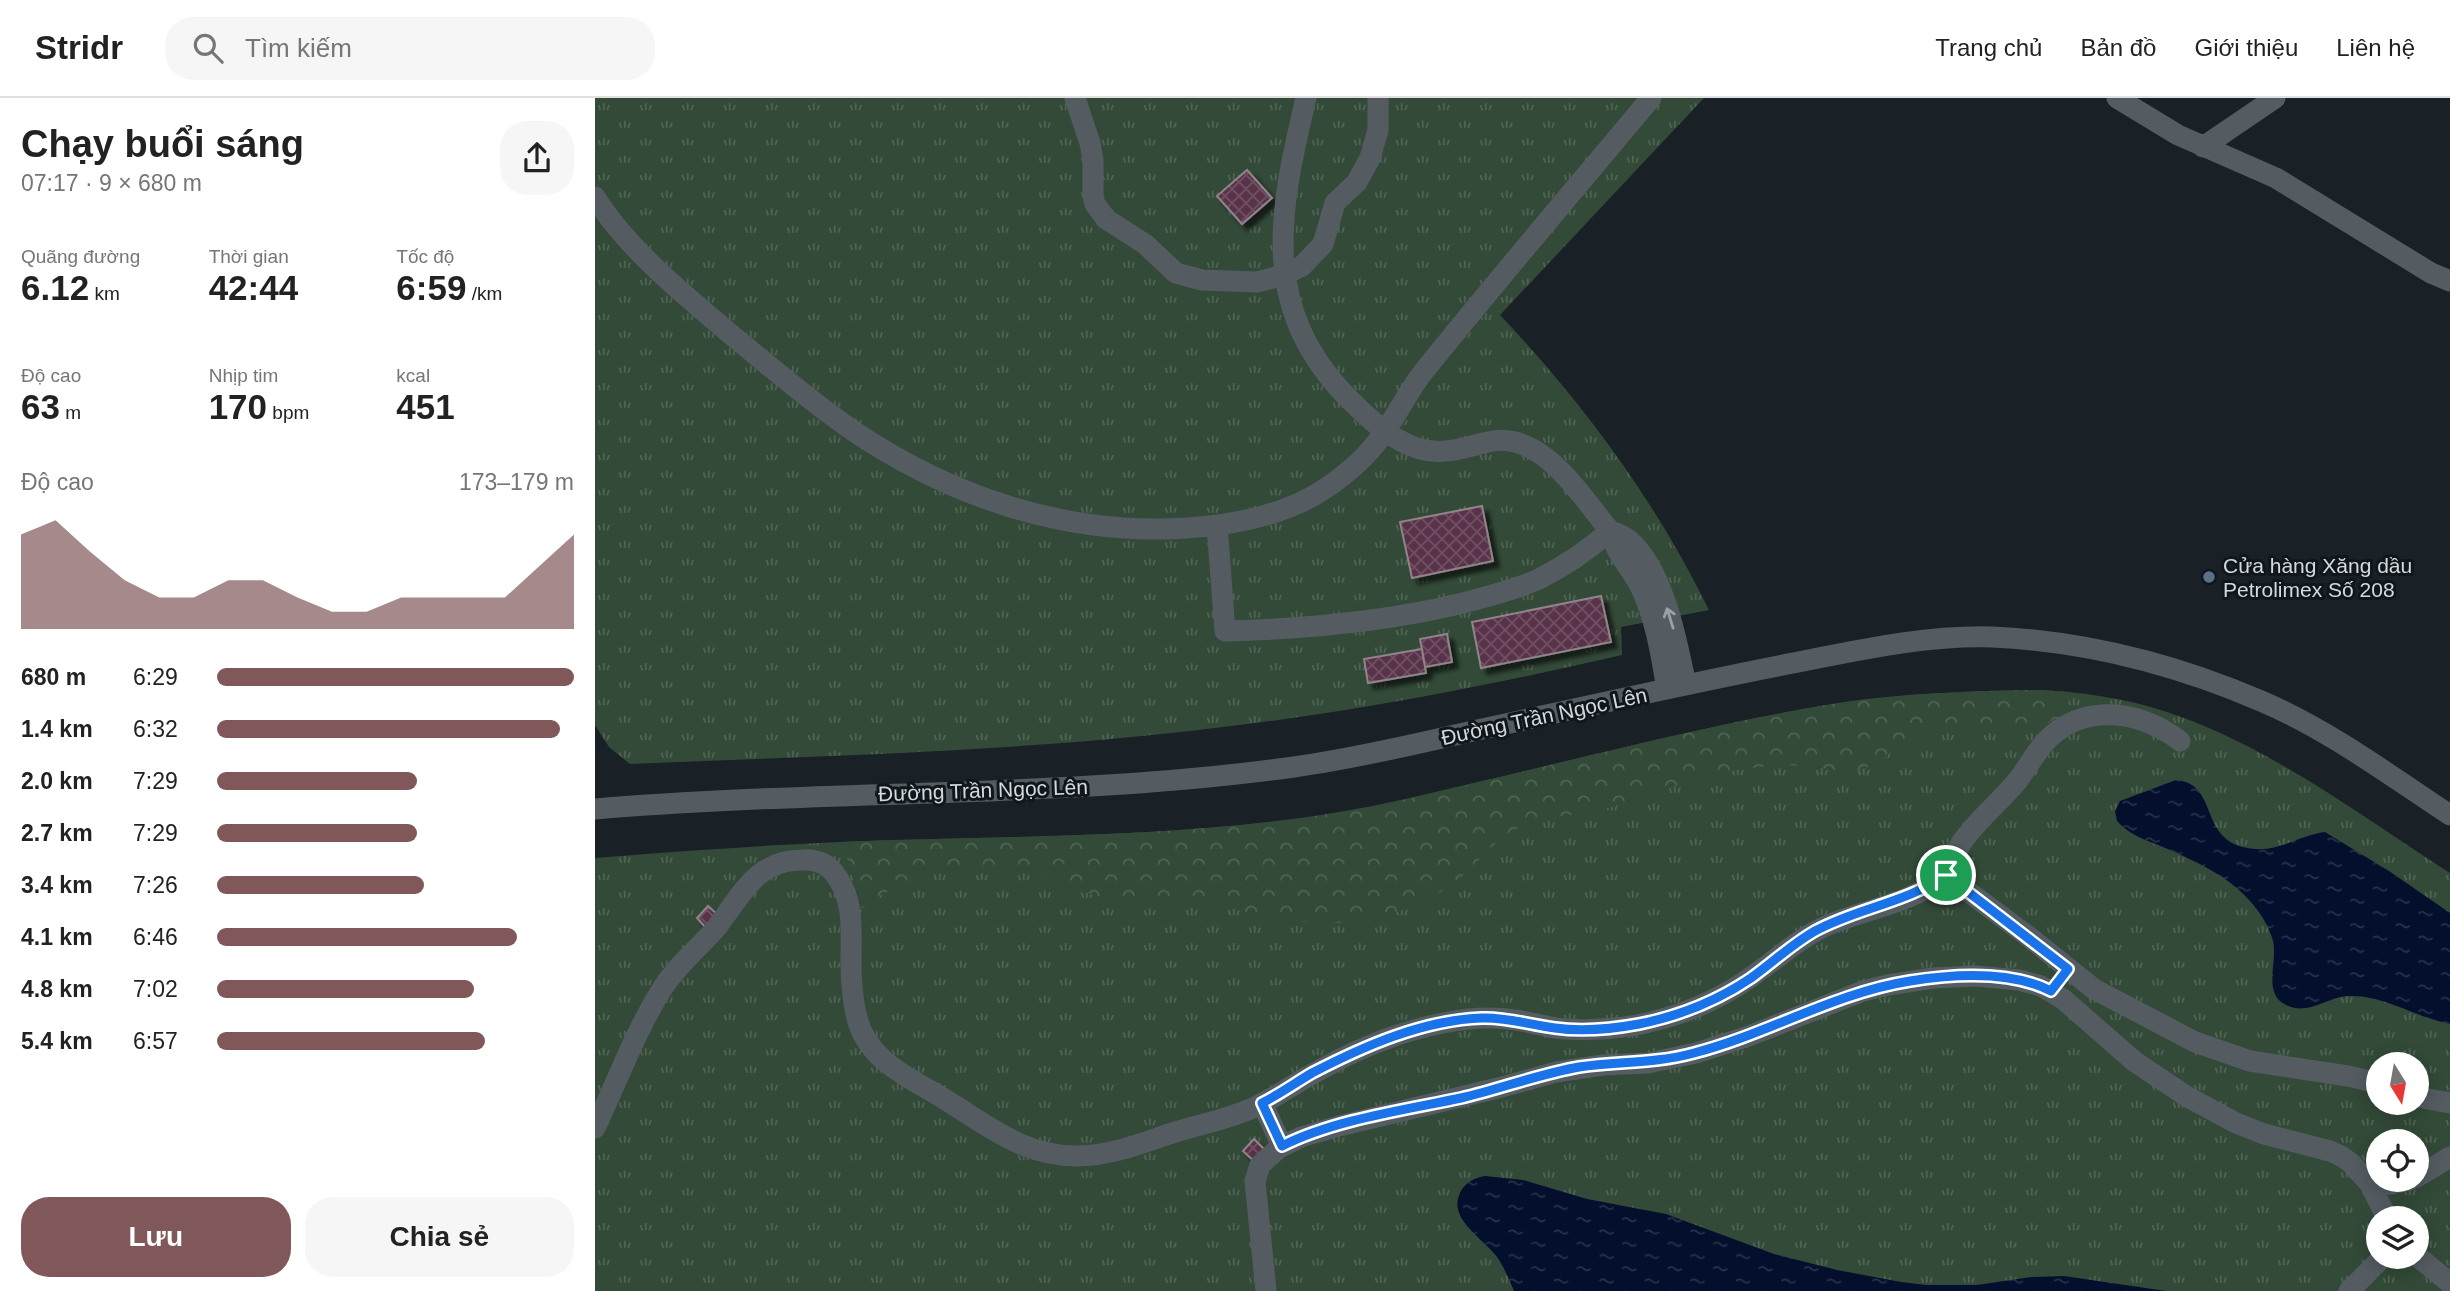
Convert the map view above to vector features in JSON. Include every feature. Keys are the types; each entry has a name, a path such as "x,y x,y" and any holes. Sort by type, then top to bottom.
{"street":[{"path":"1075,98 1090,143 1095,204 1106,219 1145,244 1168,267 1187,277 1257,282 1302,266 1316,254 1327,234 1335,203 1365,171 1375,144 1379,115 1378,98"},
{"path":"1306,98 1283,213 1282,232 1285,274 1301,332 1322,370 1359,409 1407,444 1429,451 1453,451 1501,440 1511,441 1530,447 1552,464 1610,531 1629,539 1654,575 1671,618 1676,687"},
{"path":"595,197 628,239 700,309 821,408 915,468 983,499 1079,524 1142,530 1217,525 1275,513 1304,501 1357,464 1386,431 1421,374 1651,98"},
{"path":"2117,98 2203,147 2276,178 2431,273 2450,281"},
{"path":"2203,147 2275,98"},
{"path":"1217,525 1225,631 1307,628 1366,621 1490,596 1560,568 1610,531"},
{"name":"Đường Trần Ngọc Lên","path":"595,809 744,799 1134,783 1227,775 1336,760 1862,649 1943,639 1989,637 2070,646 2162,666 2226,687 2300,719 2341,743 2450,816"},
{"path":"595,1128 644,1021 664,985 717,926 734,900 751,881 783,863 806,859 824,864 831,869 847,897 852,919 851,962 858,1021 869,1045 892,1067 999,1134 1033,1150 1070,1156 1101,1154 1140,1145 1235,1115 1350,1055 1396,1036 1440,1024 1496,1017 1554,1028 1591,1030 1636,1024 1703,1005 1738,986 1816,931 1905,897 1946,875 1968,834 2019,778 2048,739 2071,722 2098,715 2125,715 2149,723 2180,741"},
{"path":"1946,875 2113,1001 2214,1051 2250,1061 2366,1080"},
{"path":"2051,991 2068,969"},
{"path":"1266,1291 1255,1181 1264,1159 1301,1137 1556,1072 1603,1065 1648,1063 1696,1053 1746,1037 1839,1000 1888,985 1933,978 1976,976 2030,983 2051,991 2134,1061 2186,1096 2236,1123 2284,1141 2341,1156 2366,1181"},
{"path":"2429,1099 2450,1103"},
{"path":"1262,1103 1282,1146"},
{"path":"2429,1170 2450,1157"},
{"path":"2429,1266 2450,1283"},
{"path":"2349,1291 2371,1269"}],"green space":[{"path":"595,98 1704,98 1500,315 1589,418 1616,455 1665,530 1709,610 1621,627 1622,655 1515,679 1299,717 1190,731 1051,744 630,764 609,747 595,725"},
{"path":"2039,690 2071,692 2064,718 2022,726 1956,726 1935,729 1916,736 1862,769 1842,771 1787,766 1731,771 1604,809 1533,822 1504,836 1460,878 1431,898 1398,912 1364,920 1300,922 1197,900 1102,897 1074,889 1024,867 935,874 892,889 861,909 853,871 839,842 1167,831 1297,818 1393,802 1706,729 1838,703 1939,693"},
{"path":"2055,691 2118,699 2164,711 2203,725 2277,762 2450,873 2450,1291 595,1291 595,858 783,845 1107,834 1266,823 1384,804 1682,734 1798,710 1888,697"}],"water":[{"path":"2176,780 2190,784 2199,792 2216,826 2224,837 2237,845 2265,849 2325,832 2450,913 2450,1024 2360,996 2339,997 2302,1009 2286,1005 2279,1000 2272,977 2273,941 2264,919 2249,900 2220,875 2138,837 2117,821 2115,811 2120,801"},
{"path":"1485,1176 1523,1180 1587,1199 1666,1214 1774,1254 1901,1282 1977,1285 2031,1277 2064,1276 2166,1291 1514,1291 1497,1257 1461,1218 1458,1209 1462,1189 1472,1180"}],"building":[{"path":"1247,170 1272,198 1242,224 1217,196"},
{"path":"1482,506 1493,561 1412,578 1400,522"},
{"path":"1601,596 1611,642 1481,668 1472,622"},
{"path":"1447,634 1452,662 1425,667 1420,639"},
{"path":"1422,649 1426,673 1368,683 1364,659"},
{"path":"708,906 718,915 706,928 697,918"},
{"path":"1254,1139 1265,1150 1254,1161 1243,1151"}],"place":[{"name":"Cửa hàng Xăng dầu Petrolimex Số 208","path":"2209,577"}],"route":[{"path":"1946,875 2068,969 2051,991 2030,983 1976,976 1933,978 1888,985 1863,991 1746,1037 1696,1053 1648,1063 1579,1067 1556,1072 1339,1126 1301,1137 1282,1146 1262,1103 1350,1055 1396,1036 1440,1024 1496,1017 1554,1028 1591,1030 1658,1020 1681,1013 1725,994 1816,931 1905,897 1946,875"}]}
